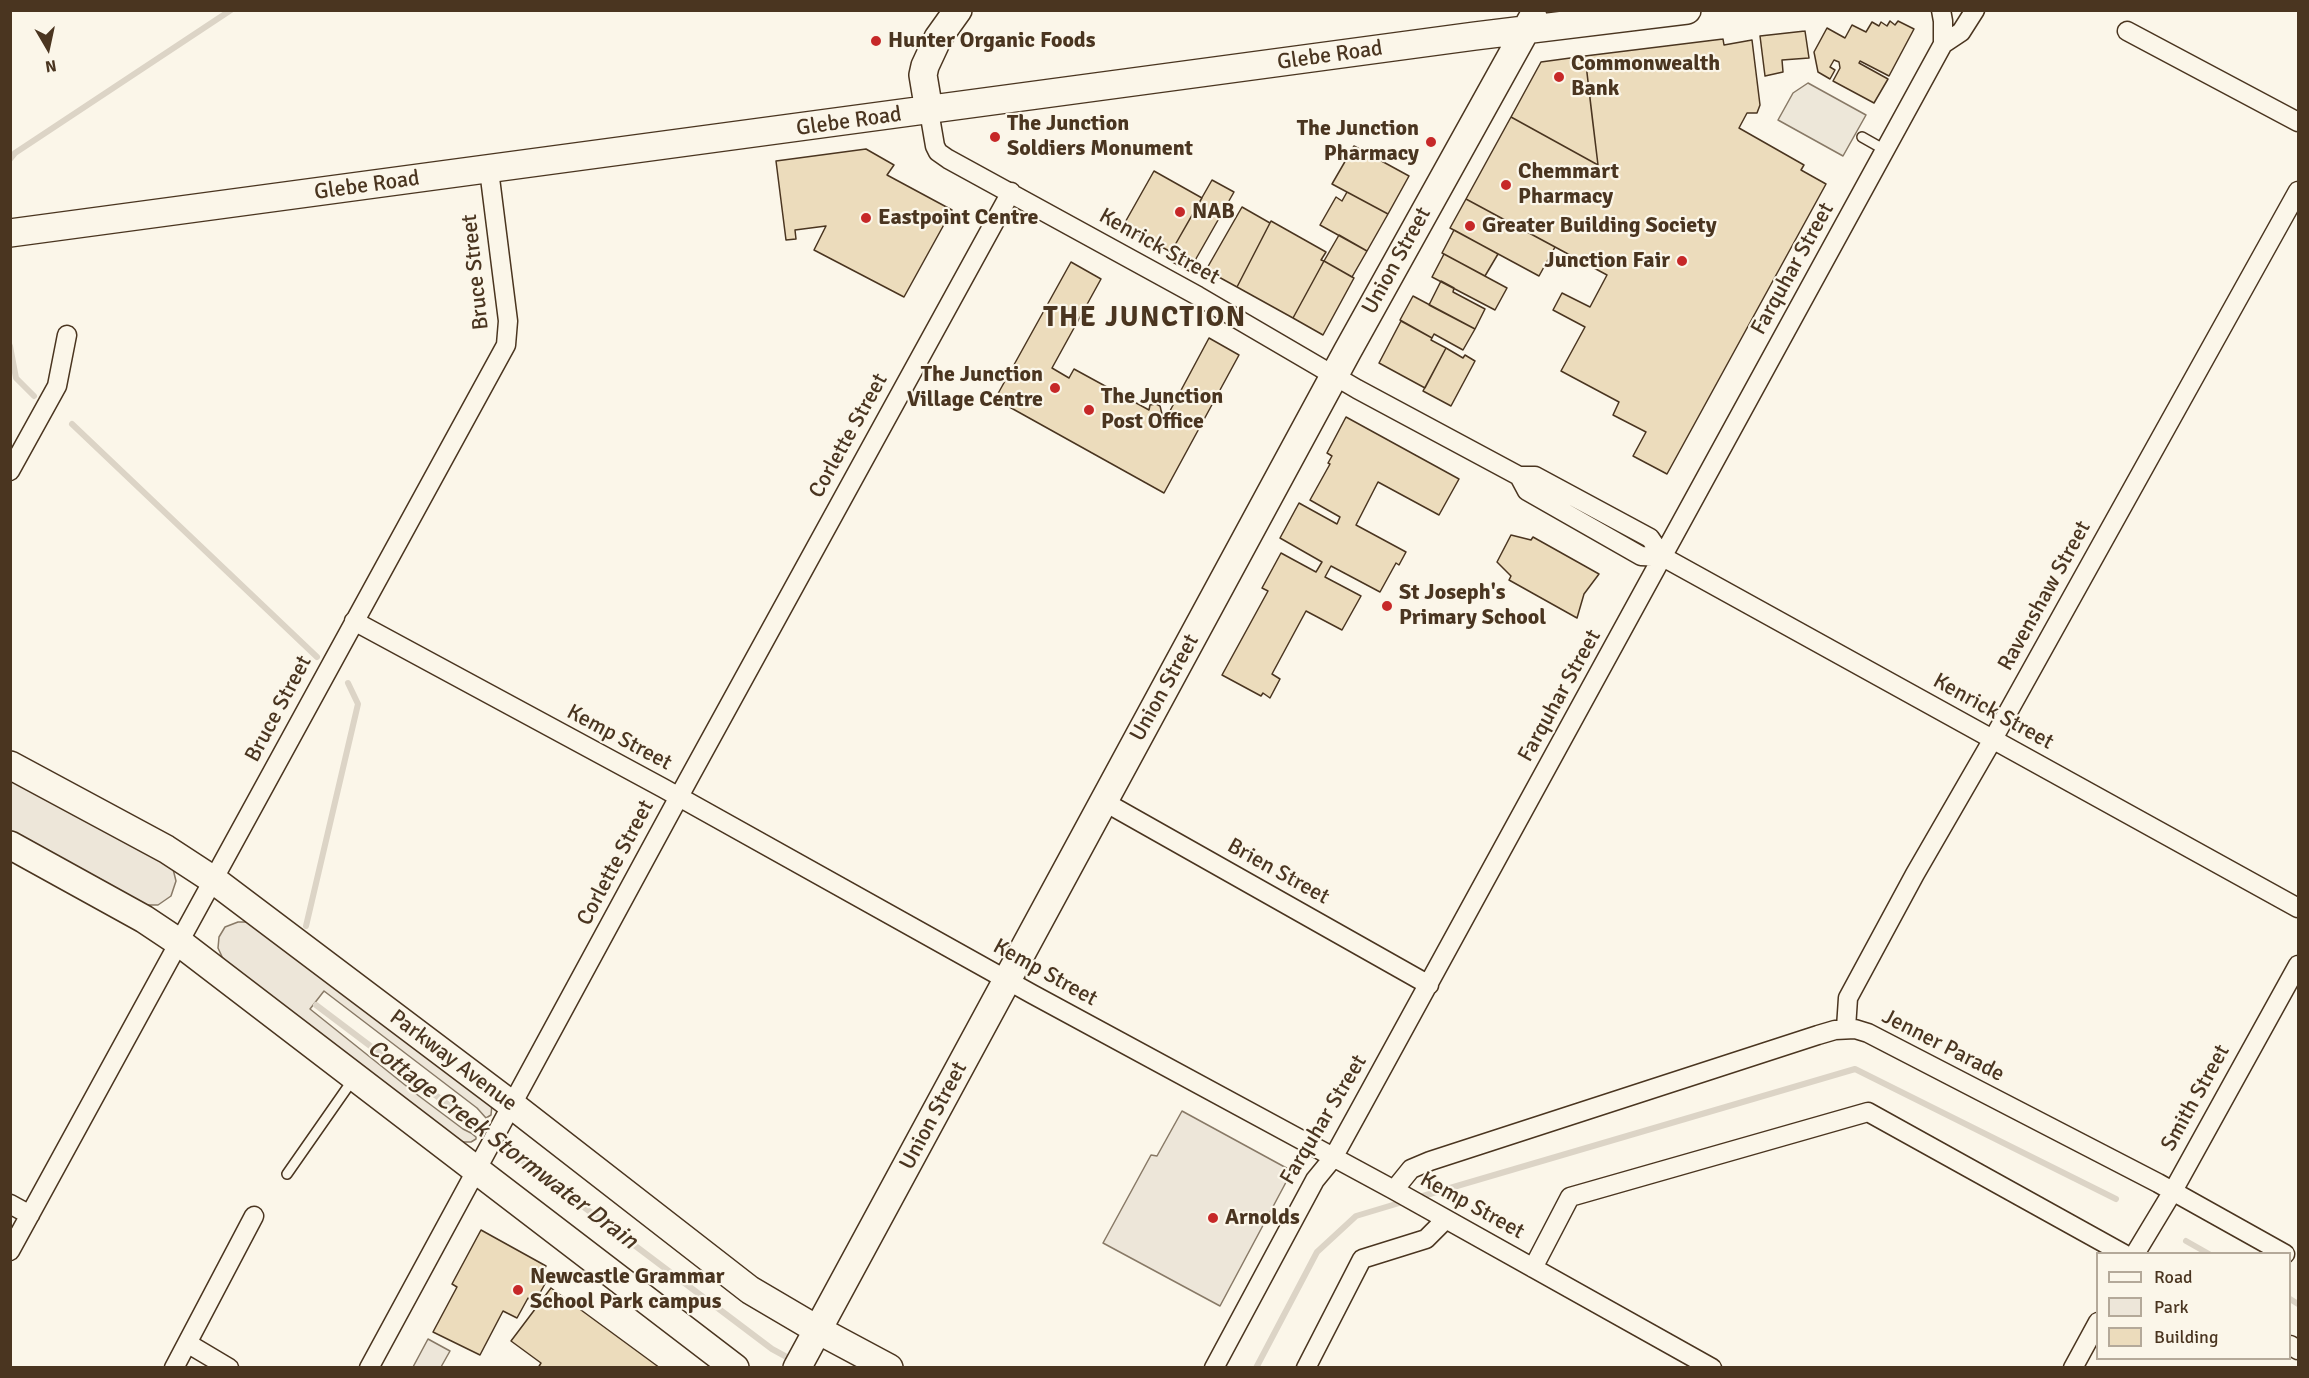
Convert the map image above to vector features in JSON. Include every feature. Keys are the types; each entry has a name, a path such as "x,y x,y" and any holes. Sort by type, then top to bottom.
{"main road":[{"path":"929,111 923,75 925,66 938,38 958,10"},
{"name":"Glebe Road","path":"10,233 929,111 1531,20 1687,10"},
{"name":"Union Street","path":"808,1348 1334,376 1531,20"},
{"name":"Parkway Avenue","path":"10,765 166,849 214,881 512,1105 750,1290 808,1348 889,1368"},
{"path":"10,845 144,919 180,943 735,1368"}],"street":[{"path":"1941,10 1943,44"},
{"name":"Farquhar Street","path":"1214,1368 1319,1173 1334,1158 1943,44 1961,32 1975,10"},
{"path":"2127,31 2298,122"},
{"name":"Kenrick Street","path":"929,111 938,152 1198,296 1334,376 1519,476 1535,476 1650,538 1663,557 2298,908"},
{"name":"Bruce Street","path":"10,1251 506,345 508,321 489,170"},
{"name":"Ravenshaw Street","path":"1846,1028 1848,998 2298,190"},
{"name":"Corlette Street","path":"369,1368 678,797 1011,192"},
{"path":"10,471 57,386 67,335"},
{"name":"Kemp Street","path":"354,621 678,797 1006,980 1399,1192 1712,1368"},
{"name":"Brien Street","path":"1103,801 1429,985"},
{"name":"Smith Street","path":"2136,1252 2173,1191 2298,965"},
{"name":"Jenner Parade","path":"1399,1192 1411,1169 1430,1161 1818,1035 1846,1028 1868,1033 2173,1191 2281,1252"},
{"path":"1533,1268 1570,1197 1868,1112 2120,1252"},
{"path":"10,1204 30,1215"},
{"path":"1306,1368 1362,1259 1426,1239 1438,1215"},
{"path":"174,1368 254,1216"},
{"path":"2073,1368 2096,1324"},
{"path":"187,1343 229,1368"}],"lane":[{"path":"1862,137 1885,150"},
{"path":"287,1174 354,1077"}],"green space":[{"path":"10,777 170,864 176,881 171,896 158,905 144,905 11,831"},
{"path":"238,922 248,922 492,1104 491,1115 486,1118 477,1108 324,991 310,1009 476,1139 471,1142 461,1142 301,1023 277,1000 224,961 218,948 219,937 225,927"},
{"path":"1182,1111 1292,1171 1220,1306 1103,1243 1151,1155 1157,1156"},
{"path":"428,1339 450,1351 441,1367 413,1367"}],"shaded area":[{"path":"1808,83 1866,115 1843,156 1778,120 1793,93"}],"building":[{"path":"1890,21 1895,25 1898,21 1914,29 1889,76 1860,61 1859,63 1888,79 1874,103 1833,81 1840,68 1839,62 1834,60 1830,67 1835,70 1830,79 1818,72 1814,52 1827,28 1845,38 1852,25 1866,32 1872,22 1879,26 1881,22 1887,26"},
{"path":"1805,31 1809,58 1782,60 1783,72 1765,76 1760,36"},
{"name":"Junction Fair","path":"1723,39 1724,45 1752,40 1760,105 1757,113 1747,113 1739,128 1804,165 1801,170 1826,184 1667,474 1633,456 1646,432 1613,415 1619,402 1561,371 1585,327 1553,310 1562,293 1590,307 1607,275 1466,199 1511,117 1598,165 1585,56"},
{"path":"1585,56 1598,165 1511,117 1541,62"},
{"path":"1354,146 1409,176 1388,214 1332,184"},
{"name":"Eastpoint Centre","path":"866,149 894,165 887,175 952,210 904,297 814,250 826,226 795,230 796,239 786,240 776,161"},
{"path":"1154,171 1202,198 1171,252 1123,226"},
{"path":"1212,180 1234,192 1189,271 1167,259"},
{"path":"1347,192 1388,214 1367,251 1320,225 1336,197 1342,201"},
{"path":"1466,199 1555,247 1539,276 1450,228"},
{"path":"1242,207 1270,223 1237,287 1206,270"},
{"path":"1271,221 1326,252 1321,260 1324,261 1293,318 1237,287"},
{"path":"1454,230 1498,254 1485,276 1442,253"},
{"path":"1339,235 1367,251 1352,277 1324,261"},
{"path":"1444,254 1507,288 1495,310 1432,277"},
{"path":"1324,261 1354,278 1323,335 1293,318"},
{"name":"The Junction Village Centre","path":"1071,262 1101,279 1052,368 1069,378 1074,369 1149,410 1150,405 1156,404 1160,406 1164,422 1209,338 1239,355 1164,493 995,399"},
{"path":"1441,281 1454,288 1453,292 1485,309 1475,329 1429,305"},
{"path":"1413,296 1475,329 1463,350 1434,334 1432,338 1400,320"},
{"path":"1401,321 1446,348 1425,388 1379,363"},
{"path":"1446,348 1463,358 1465,355 1475,361 1451,406 1423,391"},
{"path":"1346,417 1459,479 1439,515 1378,482 1356,525 1406,552 1399,565 1396,563 1380,592 1331,566 1325,577 1361,596 1342,630 1306,611 1272,674 1280,679 1270,698 1263,693 1261,696 1222,675 1268,591 1262,588 1281,553 1316,572 1322,562 1280,538 1299,503 1337,524 1340,517 1310,500 1330,464 1328,463 1332,456 1327,453"},
{"path":"1511,535 1531,540 1533,537 1599,574 1584,594 1577,618 1509,580 1511,576 1497,562"},
{"path":"481,1230 546,1266 539,1278 546,1282 535,1302 528,1298 517,1318 503,1311 480,1355 433,1332 457,1287 452,1284"},
{"path":"551,1288 660,1368 538,1368 541,1363 511,1341"}],"waterway":[{"name":"Cottage Creek Stormwater Drain","path":"10,159 15,153 231,10"},
{"name":"Cottage Creek Stormwater Drain","path":"10,346 16,378 34,396"},
{"name":"Cottage Creek Stormwater Drain","path":"72,424 317,657"},
{"name":"Cottage Creek Stormwater Drain","path":"306,926 358,704 348,683"},
{"name":"Cottage Creek Stormwater Drain","path":"316,1005 772,1349 794,1361"},
{"path":"1416,1198 1855,1069 2116,1199"},
{"path":"1256,1368 1317,1252 1356,1216 1406,1201"},
{"path":"2186,1241 2205,1252"},
{"path":"2291,1300 2298,1304"}],"place":[{"name":"Hunter Organic Foods","path":"876,41"},
{"name":"Commonwealth Bank","path":"1559,77"},
{"name":"The Junction Soldiers Monument","path":"995,137"},
{"name":"The Junction Pharmacy","path":"1431,142"},
{"name":"Chemmart Pharmacy","path":"1506,185"},
{"name":"NAB","path":"1180,212"},
{"name":"Eastpoint Centre","path":"866,218"},
{"name":"Greater Building Society","path":"1470,226"},
{"name":"Junction Fair","path":"1682,261"},
{"name":"The Junction Village Centre","path":"1055,388"},
{"name":"The Junction Post Office","path":"1089,410"},
{"name":"St Joseph's Primary School","path":"1387,606"},
{"name":"Arnolds","path":"1213,1218"},
{"name":"Newcastle Grammar School Park campus","path":"518,1290"}],"district":[{"name":"THE JUNCTION","path":"1145,319"}]}
